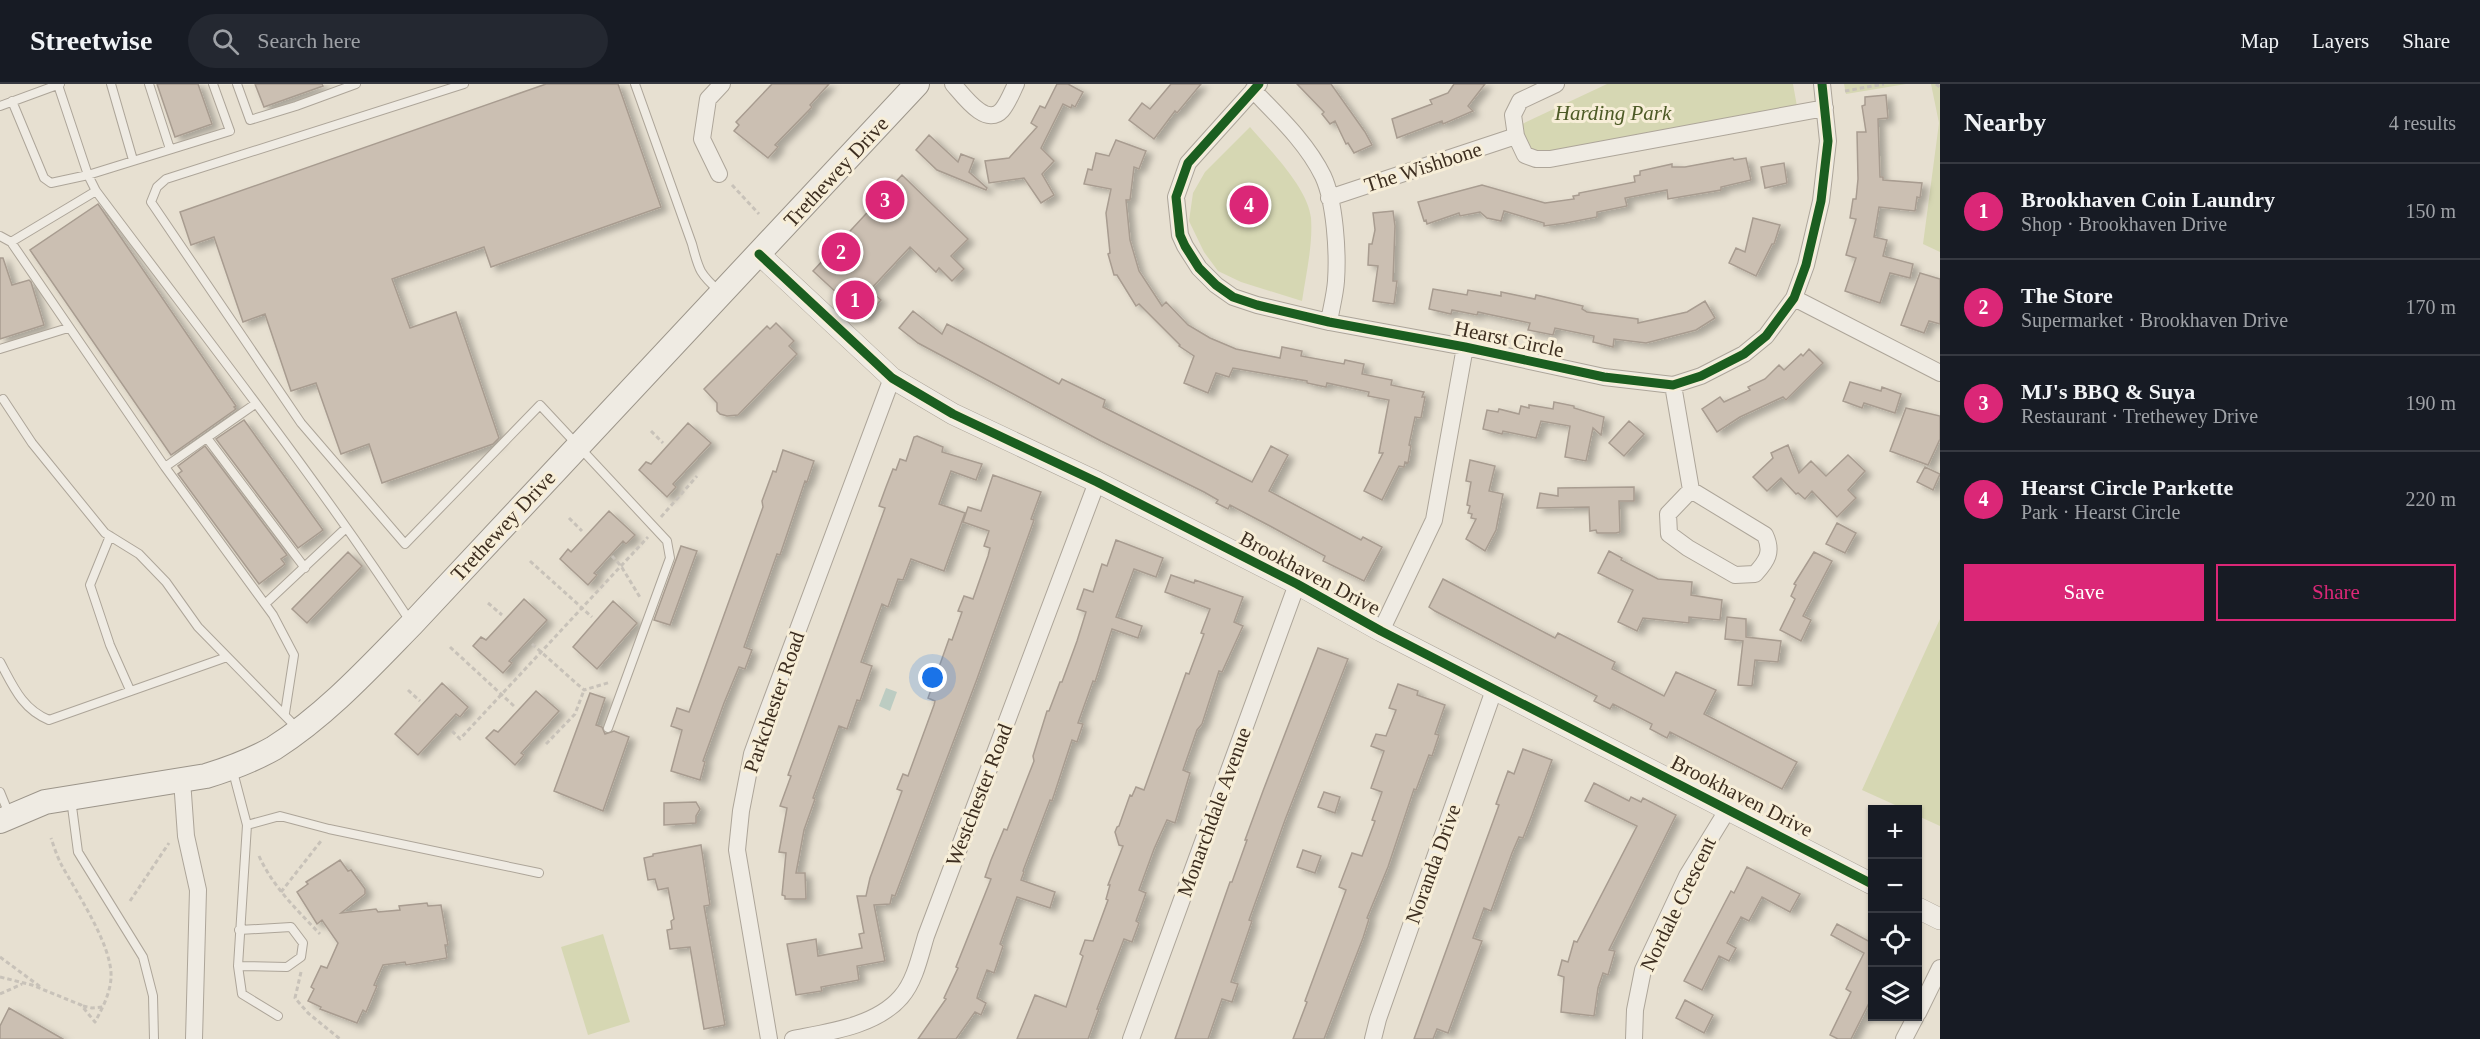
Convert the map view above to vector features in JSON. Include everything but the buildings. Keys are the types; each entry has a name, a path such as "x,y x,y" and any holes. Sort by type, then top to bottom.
{"main road":[{"name":"Trethewey Drive","path":"5,819 45,802 206,776 232,768 272,749 292,722 356,681 412,624 917,84"}],"street":[{"path":"719,174 702,139 708,99 722,84"},
{"path":"953,84 967,100 987,115 994,115 1002,111 1016,84"},
{"path":"1556,84 1520,101 1515,107 1513,115 1516,136 1525,154 1536,159 1550,159 1825,108"},
{"name":"Hearst Circle","path":"1329,322 1336,282 1335,242 1329,198 1323,176 1289,127 1256,87 1188,164 1176,197 1180,235 1199,268 1216,285 1233,297 1329,322 1465,347 1604,377 1673,385 1701,376 1744,354 1766,336 1794,298 1806,265 1821,201 1828,141 1822,84"},
{"name":"The Wishbone","path":"1329,198 1516,136"},
{"name":"Brookhaven Drive","path":"759,254 892,378 953,414 1097,482 1297,584 1380,631 1868,882"},
{"path":"1794,298 1940,373"},
{"path":"1380,631 1434,520 1465,347"},
{"name":"Parkchester Road","path":"769,1039 736,850 741,811 752,754 892,378"},
{"path":"1673,385 1691,490 1765,535 1770,546 1767,560 1755,574 1735,575 1688,548 1669,534 1668,514 1691,490"},
{"name":"Westchester Road","path":"793,1039 840,1030 873,1016 890,1007 902,996 913,978 930,925 1097,482"},
{"name":"Monarchdale Avenue","path":"1131,1039 1297,584"},
{"name":"Noranda Drive","path":"1373,1039 1494,690"},
{"path":"182,780 186,832 198,890 194,1039"},
{"name":"Nordale Crescent","path":"1634,1039 1635,1010 1643,970 1687,876 1728,808"},
{"path":"1922,910 1940,919"},
{"path":"1922,1005 1940,968"},
{"path":"1904,1039 1914,1021"}],"lane":[{"path":"0,106 59,84 88,175 96,191 346,528 412,624"},
{"path":"111,84 133,160"},
{"path":"149,84 170,149"},
{"path":"12,101 45,178 51,183 88,175 230,131 213,84"},
{"path":"237,84 250,120 356,84"},
{"path":"464,84 166,179 157,187 151,202 302,423 405,544 540,405 667,540 670,558 608,728"},
{"path":"635,84 692,244 698,269 702,276 722,294"},
{"path":"11,242 96,191"},
{"path":"0,236 11,242 165,467 273,615 294,654 292,722"},
{"path":"0,349 68,328"},
{"path":"3,399 32,443 110,536 139,554 166,582 198,627 292,722"},
{"path":"165,467 255,404"},
{"path":"207,438 305,568"},
{"path":"265,604 346,528"},
{"path":"110,536 90,585 110,645 130,690"},
{"path":"0,662 18,696 36,715 49,720 227,657"},
{"path":"232,768 247,825 238,966 243,994 278,1016"},
{"path":"0,792 5,819"},
{"path":"71,798 78,852 143,957 153,996 154,1039"},
{"path":"247,825 280,816 329,829 539,873"},
{"path":"238,966 287,967 301,957 303,943 291,927 239,930"}],"path":[{"path":"1845,91 1884,84"},
{"path":"1936,84 1940,87"},
{"path":"719,174 759,214"},
{"path":"651,431 663,443"},
{"path":"452,731 460,739 656,529 663,514 698,476"},
{"path":"569,518 582,531"},
{"path":"612,556 621,566 650,614"},
{"path":"530,561 592,617"},
{"path":"488,603 502,615"},
{"path":"532,644 584,690"},
{"path":"450,647 515,707"},
{"path":"584,690 627,678"},
{"path":"408,690 420,701"},
{"path":"546,744 575,714 584,690"},
{"path":"281,892 329,829"},
{"path":"130,901 176,832 186,832"},
{"path":"51,838 59,861 98,930 111,977 104,1007 95,1022 81,1005"},
{"path":"255,846 266,873 320,934"},
{"path":"0,957 45,991"},
{"path":"301,957 301,978 295,998 308,1013 340,1039"},
{"path":"0,977 24,983 81,1005 92,1008 104,1007"},
{"path":"0,994 24,983"}],"green space":[{"name":"Harding Park","path":"1607,84 1793,84 1798,112 1541,153 1521,147 1520,125"},
{"path":"1844,84 1906,84 1846,94"},
{"path":"1931,84 1940,84 1940,252 1923,244 1939,123"},
{"path":"1250,127 1286,169 1303,194 1308,206 1311,218 1311,239 1302,301 1241,282 1218,271 1204,252 1189,221 1193,193 1205,172"},
{"path":"1940,619 1940,826 1922,818 1922,805 1895,805 1862,790"},
{"path":"603,934 630,1022 588,1035 561,947"}],"shaded area":[{"path":"886,688 897,692 890,711 879,706"}],"cycle path":[{"path":"1259,84 1188,163 1176,197 1180,235 1199,268 1216,285 1233,297 1257,305 1329,322 1465,347 1604,377 1673,385 1701,376 1744,354 1766,336 1794,298 1806,265 1821,201 1828,141 1822,84"},
{"path":"759,254 892,378 953,414 1097,482 1297,584 1381,631 1868,882"}],"place":[{"name":"MJ's BBQ & Suya","path":"885,200"},
{"name":"Hearst Circle Parkette","path":"1249,205"},
{"name":"The Store","path":"841,252"},
{"name":"Brookhaven Coin Laundry","path":"855,300"}]}
